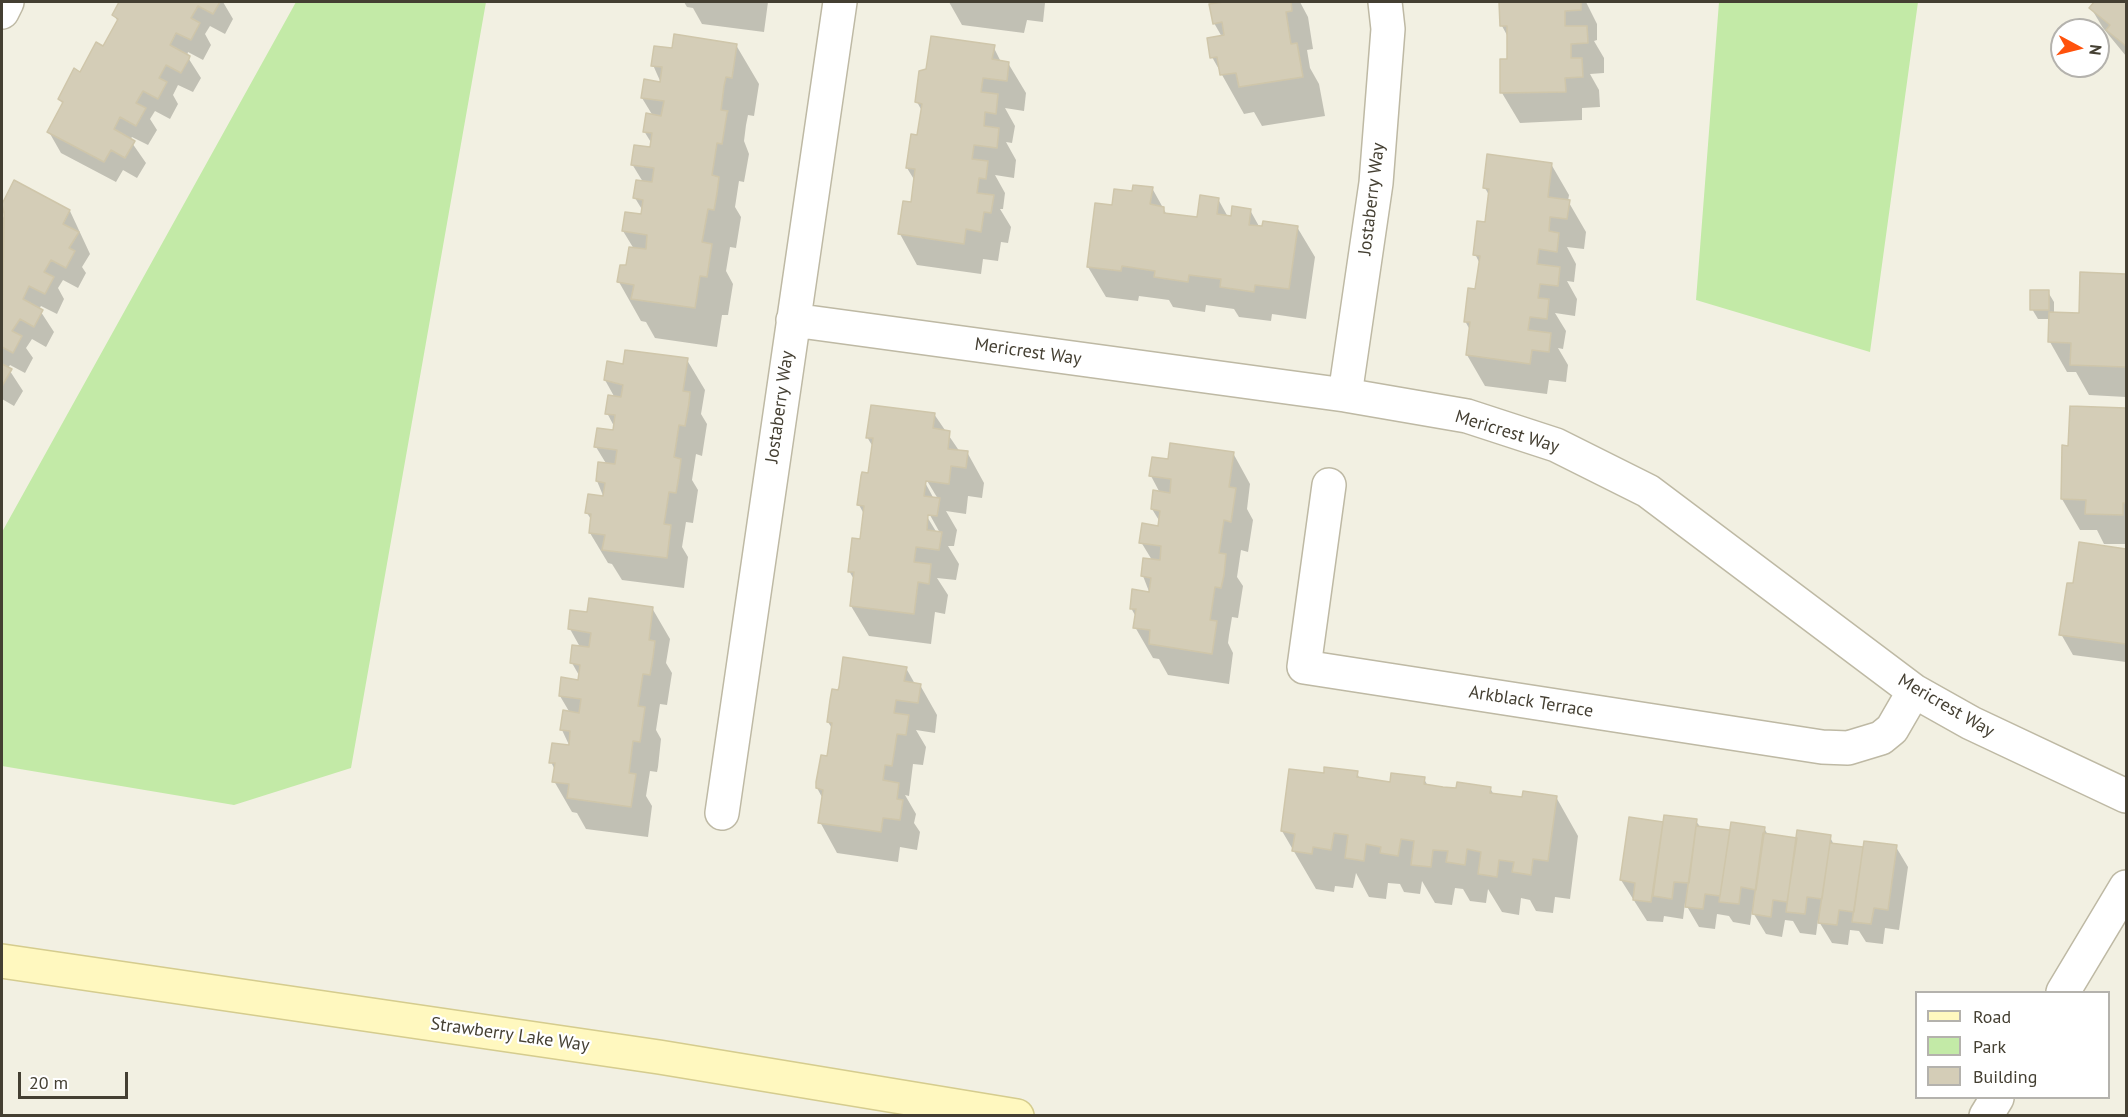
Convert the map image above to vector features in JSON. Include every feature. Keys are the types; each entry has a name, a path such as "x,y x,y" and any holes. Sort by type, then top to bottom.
{"street":[{"path":"2,12 7,2"},
{"name":"Jostaberry Way","path":"722,813 840,2"},
{"name":"Jostaberry Way","path":"1345,395 1376,183 1388,29 1385,2"},
{"name":"Mericrest Way","path":"793,320 1345,395 1467,417 1556,445 1648,491 1914,691 1971,723 2127,796"},
{"name":"Arkblack Terrace","path":"1329,485 1304,667 1822,747 1848,748 1881,738 1892,729 1914,691"},
{"path":"2064,991 2127,887"},
{"name":"Strawberry Lake Way","path":"2,961 659,1057 1017,1116"},
{"path":"1986,1116 1996,1099"}],"green space":[{"path":"296,2 486,2 351,768 234,805 2,766 2,532"},
{"path":"1719,2 1918,2 1870,352 1696,300"}],"building":[{"path":"119,2 220,2 213,14 198,6 191,18 200,23 191,40 176,33 170,45 190,56 189,59 181,73 166,65 159,78 167,82 158,99 143,91 136,103 146,108 136,126 120,117 114,129 135,141 125,158 111,150 104,162 47,132 63,102 58,99 74,68 80,72 96,42 103,46 118,19 112,15"},
{"path":"1291,2 1292,11 1286,12 1291,44 1297,43 1303,77 1239,87 1236,73 1220,75 1217,57 1210,58 1207,38 1224,35 1222,22 1213,24 1209,4"},
{"path":"1499,2 1581,2 1581,10 1565,11 1565,26 1587,26 1588,43 1571,44 1571,58 1582,58 1583,77 1565,78 1566,92 1500,93 1500,59 1507,59 1507,26 1500,26"},
{"path":"2094,2 2126,2 2126,46 2110,33 2110,18 2101,18 2089,8"},
{"path":"674,34 737,44 732,78 726,77 724,86 721,110 728,111 722,144 717,143 712,175 719,177 714,210 708,209 702,242 712,244 707,277 700,276 695,308 631,299 634,285 617,282 620,265 626,265 629,247 646,249 647,235 622,231 625,212 641,214 643,200 633,198 636,180 652,182 654,168 631,165 634,145 650,147 652,133 643,132 646,113 661,116 664,101 641,98 644,79 660,82 662,67 651,66 654,46 672,48"},
{"path":"931,36 995,45 992,59 1009,62 1007,81 983,78 981,92 998,94 996,114 985,112 984,126 999,128 997,148 974,145 972,159 988,161 986,179 979,178 977,193 994,195 991,213 984,212 981,232 966,229 964,244 898,234 903,201 911,202 915,169 906,168 911,134 917,135 922,104 915,102 919,71 926,69"},
{"path":"1487,154 1552,163 1548,197 1570,200 1567,219 1550,217 1549,231 1559,233 1557,252 1539,249 1537,264 1560,267 1558,286 1540,284 1538,298 1549,299 1547,319 1530,317 1528,330 1551,333 1549,352 1532,350 1530,364 1466,355 1470,322 1464,322 1468,288 1475,289 1480,256 1473,255 1477,221 1485,222 1489,189 1483,188"},
{"path":"14,180 70,210 63,224 79,232 69,248 75,251 66,268 51,260 44,272 54,277 45,294 29,286 23,299 43,310 34,327 20,319 12,331 22,336 13,353 2,347 4,213 2,204"},
{"path":"1133,185 1153,187 1150,204 1164,207 1164,213 1197,217 1200,195 1219,198 1217,214 1231,216 1232,206 1251,209 1249,225 1262,226 1263,221 1298,226 1289,289 1255,285 1254,292 1220,287 1221,279 1189,275 1188,282 1154,277 1155,271 1122,266 1121,271 1087,267 1095,203 1112,205 1114,189 1132,191"},
{"path":"2080,272 2126,274 2126,367 2070,365 2071,343 2048,342 2049,312 2079,313"},
{"path":"2030,290 2049,290 2049,310 2030,310"},
{"path":"625,350 688,358 683,391 690,392 689,403 685,426 679,425 674,457 681,459 679,475 676,493 669,492 664,524 671,525 667,558 602,550 605,535 589,533 591,514 585,513 588,494 603,496 605,483 596,481 598,462 615,464 617,450 594,447 597,428 613,430 615,415 605,414 608,395 621,397 623,385 604,380 607,361 623,364"},
{"path":"2,364 12,369 2,386"},
{"path":"871,405 935,413 933,428 950,431 948,449 968,451 966,468 951,466 949,484 926,481 924,496 940,498 937,516 928,515 927,530 942,532 939,550 916,547 914,562 931,564 929,584 918,582 914,614 850,606 854,572 848,572 852,538 860,539 864,506 857,505 862,472 868,473 873,438 866,438"},
{"path":"2070,406 2126,408 2126,503 2123,503 2123,515 2085,514 2086,500 2061,499 2062,445 2068,446"},
{"path":"1170,443 1234,452 1229,487 1236,488 1231,522 1224,520 1219,553 1226,554 1221,588 1215,587 1210,620 1217,621 1212,654 1149,644 1150,630 1133,628 1136,609 1130,609 1132,589 1149,592 1151,578 1141,576 1143,558 1160,560 1161,546 1139,543 1142,523 1158,526 1160,511 1151,509 1153,490 1170,493 1171,479 1149,476 1152,457 1168,459"},
{"path":"2079,542 2126,549 2126,644 2059,635 2067,583 2073,583"},
{"path":"589,598 653,607 649,640 655,641 653,657 650,675 643,674 638,706 645,707 641,736 640,742 633,741 629,773 636,774 631,807 567,798 569,784 552,782 555,763 549,763 552,743 569,745 570,731 560,730 563,710 579,713 581,699 559,696 561,677 578,680 580,665 570,663 572,645 589,647 591,633 568,629 570,610 587,612"},
{"path":"843,657 907,667 904,681 921,684 918,703 896,700 894,713 909,715 906,735 897,734 892,766 885,765 883,780 899,783 897,799 903,800 900,820 883,818 881,832 818,823 823,790 816,788 816,782 821,755 827,756 832,723 827,722 830,700 832,689 838,690 839,687"},
{"path":"1324,767 1358,771 1357,777 1390,782 1391,773 1425,777 1424,784 1443,787 1456,788 1457,782 1491,787 1490,793 1522,797 1523,791 1557,796 1548,861 1533,859 1531,875 1512,872 1514,862 1499,860 1497,877 1478,874 1481,852 1467,849 1465,865 1446,862 1448,851 1433,850 1431,867 1411,865 1414,841 1401,839 1398,856 1380,853 1381,847 1366,844 1364,861 1345,858 1348,835 1334,833 1331,850 1313,847 1312,854 1292,851 1295,834 1281,831 1289,769 1324,773"},
{"path":"1664,815 1697,819 1689,883 1674,882 1672,899 1653,896"},
{"path":"1629,817 1663,822 1651,902 1633,900 1635,883 1620,880"},
{"path":"1731,822 1765,827 1756,890 1741,887 1739,904 1719,902"},
{"path":"1696,826 1730,830 1720,896 1705,894 1703,909 1685,907"},
{"path":"1797,830 1831,835 1822,899 1807,897 1805,914 1786,912"},
{"path":"1763,833 1797,838 1787,902 1773,900 1771,917 1752,914"},
{"path":"1864,841 1897,845 1888,910 1874,908 1871,924 1852,922"},
{"path":"1830,843 1863,847 1854,912 1839,910 1837,925 1818,923"}]}
